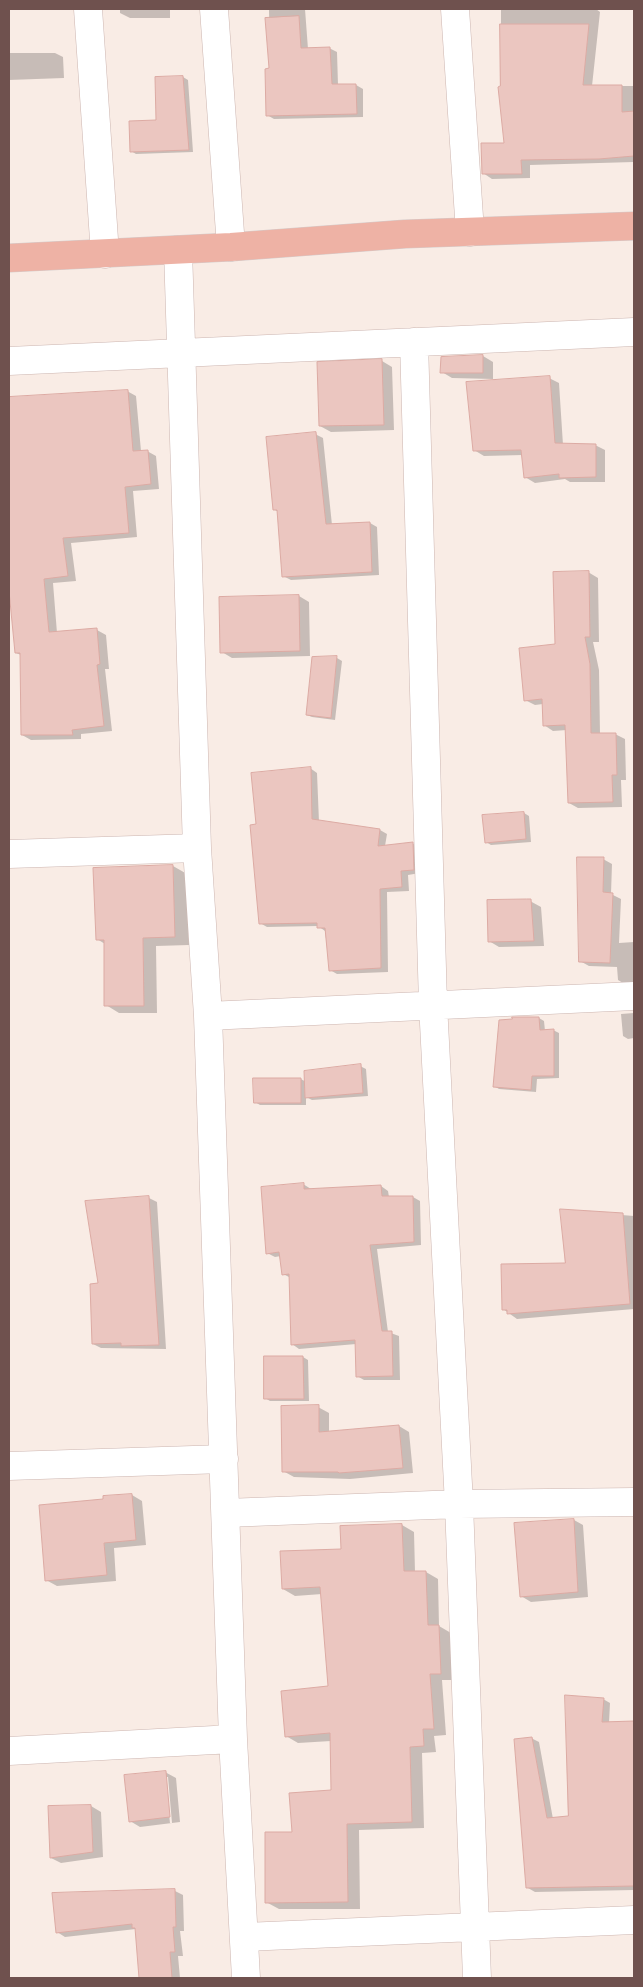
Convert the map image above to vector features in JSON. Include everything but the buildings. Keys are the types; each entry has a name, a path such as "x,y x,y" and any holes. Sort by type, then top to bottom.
{"highway":[{"path":"9,258 231,247 405,234 634,226"}],"street":[{"path":"88,9 105,254"},
{"path":"214,9 231,247"},
{"path":"455,9 470,232"},
{"path":"178,250 198,848 208,1016 233,1739 246,1978"},
{"path":"9,361 634,332"},
{"path":"414,342 433,1004 459,1504 476,1978"},
{"path":"9,854 198,848"},
{"path":"208,1016 634,996"},
{"path":"9,1466 224,1459"},
{"path":"226,1513 459,1504 634,1502"},
{"path":"9,1751 233,1739"},
{"path":"245,1937 474,1925 634,1920"}]}
